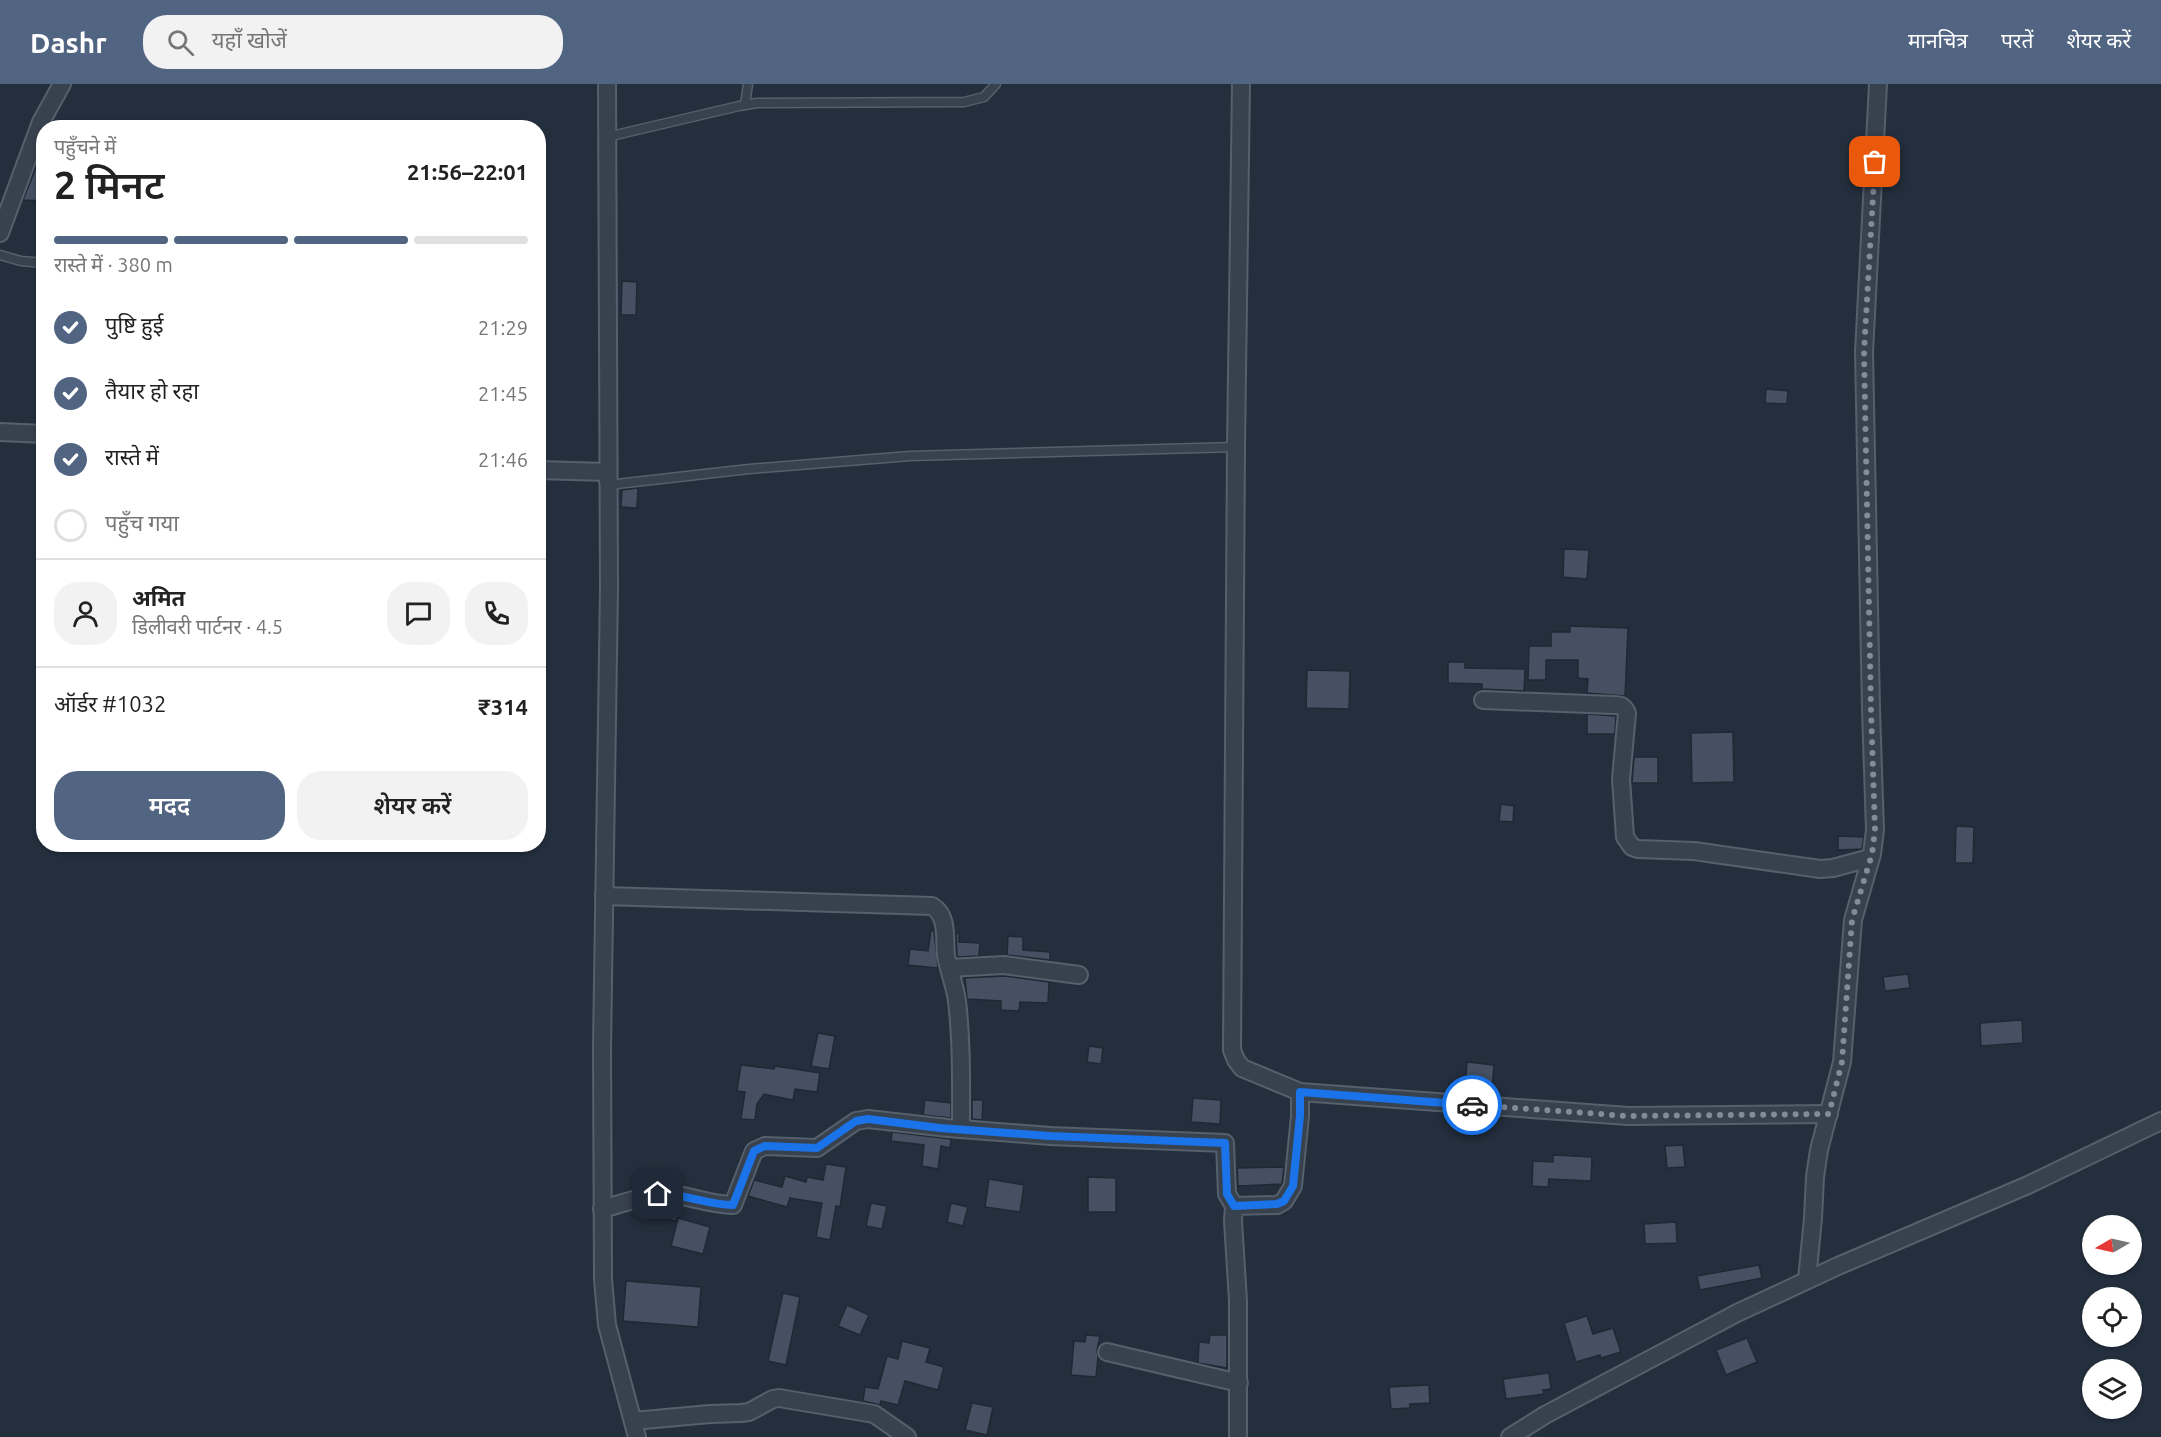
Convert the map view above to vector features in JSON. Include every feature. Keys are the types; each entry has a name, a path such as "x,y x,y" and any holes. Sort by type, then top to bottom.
{"street":[{"path":"42,120 62,84"},
{"path":"607,84 603,476 608,704 602,1209 603,1279 607,1325 635,1429 710,1414 749,1412 779,1398 874,1414 908,1437"},
{"path":"1241,84 1232,1050 1236,1060 1242,1068 1300,1092 1628,1116 1829,1114"},
{"path":"1807,1280 1819,1149 1842,1062 1852,920 1870,858 1875,830 1870,698 1864,352 1878,84"},
{"path":"0,233 36,136"},
{"path":"0,432 36,434"},
{"path":"546,471 603,476"},
{"path":"1483,700 1622,705 1627,713 1621,779 1625,837 1632,846 1638,849 1712,853 1820,869 1833,868 1870,858"},
{"path":"604,896 932,906 941,913 944,921 949,968 958,1012 961,1129"},
{"path":"949,968 1012,966 1079,975"},
{"path":"1234,1206 1277,1204 1284,1201 1293,1186 1300,1092"},
{"path":"602,1209 658,1194 733,1205 754,1151 765,1146 817,1148 862,1119 1050,1136 1225,1143 1227,1194 1234,1206 1238,1302 1238,1437"},
{"path":"1510,1437 1545,1415 1737,1313 1807,1280 2028,1185 2161,1122"},
{"path":"1107,1352 1239,1383"}],"lane":[{"path":"746,105 748,84"},
{"path":"607,137 746,105 964,102 984,96 996,84"},
{"path":"0,255 36,262"},
{"path":"603,476 778,467 910,456 1236,447"}],"building":[{"path":"35,170 36,170 36,201 23,200"},
{"path":"622,281 637,282 636,315 621,315"},
{"path":"1766,389 1788,391 1787,404 1765,403"},
{"path":"638,488 637,508 621,507 622,490"},
{"path":"1564,549 1589,550 1587,579 1563,577"},
{"path":"1570,626 1628,628 1625,696 1587,693 1588,679 1578,678 1578,660 1546,660 1546,680 1528,680 1529,646 1551,646 1551,632 1570,632"},
{"path":"1448,662 1465,662 1465,668 1525,669 1524,691 1482,689 1482,684 1448,683"},
{"path":"1307,670 1350,671 1349,709 1306,708"},
{"path":"1587,714 1616,716 1615,734 1587,734"},
{"path":"1733,732 1734,782 1692,783 1691,733"},
{"path":"1634,757 1658,757 1658,783 1632,783"},
{"path":"1501,804 1514,806 1513,822 1499,821"},
{"path":"1956,826 1974,827 1973,863 1955,863"},
{"path":"1838,836 1864,837 1862,849 1838,850"},
{"path":"931,930 934,931 938,968 908,965 910,949 928,951"},
{"path":"956,933 959,933 959,942 980,943 979,956 957,957"},
{"path":"1008,936 1023,937 1023,950 1050,952 1050,960 1007,955"},
{"path":"1908,974 1910,988 1885,991 1883,977"},
{"path":"1004,976 1049,982 1048,1003 1020,1002 1019,1011 1001,1010 1001,1001 967,999 965,978"},
{"path":"2022,1020 2023,1043 1981,1046 1980,1023"},
{"path":"818,1033 835,1036 829,1069 811,1066"},
{"path":"1089,1046 1103,1048 1101,1064 1087,1062"},
{"path":"1467,1062 1494,1065 1492,1089 1465,1087"},
{"path":"741,1065 774,1069 775,1066 820,1073 817,1092 795,1089 793,1100 764,1094 757,1104 755,1120 741,1119 745,1092 737,1091"},
{"path":"1193,1098 1221,1100 1220,1124 1191,1122"},
{"path":"925,1100 951,1103 951,1118 923,1115"},
{"path":"972,1100 983,1100 982,1120 972,1119"},
{"path":"892,1132 951,1139 950,1148 941,1146 938,1169 922,1166 924,1145 891,1141"},
{"path":"1683,1145 1685,1167 1667,1168 1665,1146"},
{"path":"1553,1155 1592,1157 1591,1181 1549,1179 1548,1187 1532,1186 1533,1161 1553,1162"},
{"path":"826,1164 846,1167 840,1207 836,1206 830,1240 816,1237 822,1203 790,1198 787,1207 748,1196 754,1180 782,1187 785,1176 806,1182 807,1177 823,1180"},
{"path":"1284,1167 1282,1184 1238,1186 1237,1168"},
{"path":"1088,1177 1116,1178 1116,1212 1088,1212"},
{"path":"989,1179 1024,1185 1020,1212 985,1207"},
{"path":"871,1203 887,1206 882,1229 866,1226"},
{"path":"951,1203 968,1207 963,1226 947,1222"},
{"path":"662,1205 679,1207 676,1221 659,1217"},
{"path":"678,1218 710,1227 703,1254 671,1246"},
{"path":"1676,1222 1677,1243 1645,1244 1644,1224"},
{"path":"1759,1265 1762,1278 1700,1290 1697,1276"},
{"path":"626,1281 701,1287 698,1327 623,1321"},
{"path":"783,1293 800,1297 786,1365 768,1361"},
{"path":"847,1305 869,1315 860,1335 838,1326"},
{"path":"1587,1316 1593,1334 1613,1328 1621,1352 1576,1362 1564,1323"},
{"path":"1086,1335 1100,1336 1096,1377 1071,1375 1074,1341 1085,1342"},
{"path":"1210,1335 1227,1335 1227,1368 1198,1363 1199,1342 1209,1343"},
{"path":"1747,1338 1757,1362 1726,1375 1716,1350"},
{"path":"902,1341 930,1348 926,1362 944,1367 938,1390 905,1381 898,1405 881,1401 880,1405 863,1401 865,1387 878,1389 887,1356 898,1359"},
{"path":"1549,1373 1551,1389 1543,1390 1544,1394 1506,1399 1503,1379"},
{"path":"1429,1385 1430,1403 1410,1404 1410,1408 1391,1409 1389,1387"},
{"path":"972,1403 993,1407 987,1435 965,1430"}],"way so far":[{"path":"1472,1105 1628,1116 1829,1114 1842,1062 1852,920 1872,854 1875,830 1864,352 1875,162"}],"route":[{"path":"658,1194 733,1205 754,1151 765,1146 817,1148 856,1121 868,1119 940,1128 1050,1136 1225,1143 1227,1194 1234,1206 1277,1204 1284,1201 1293,1186 1300,1092 1472,1105"}]}
